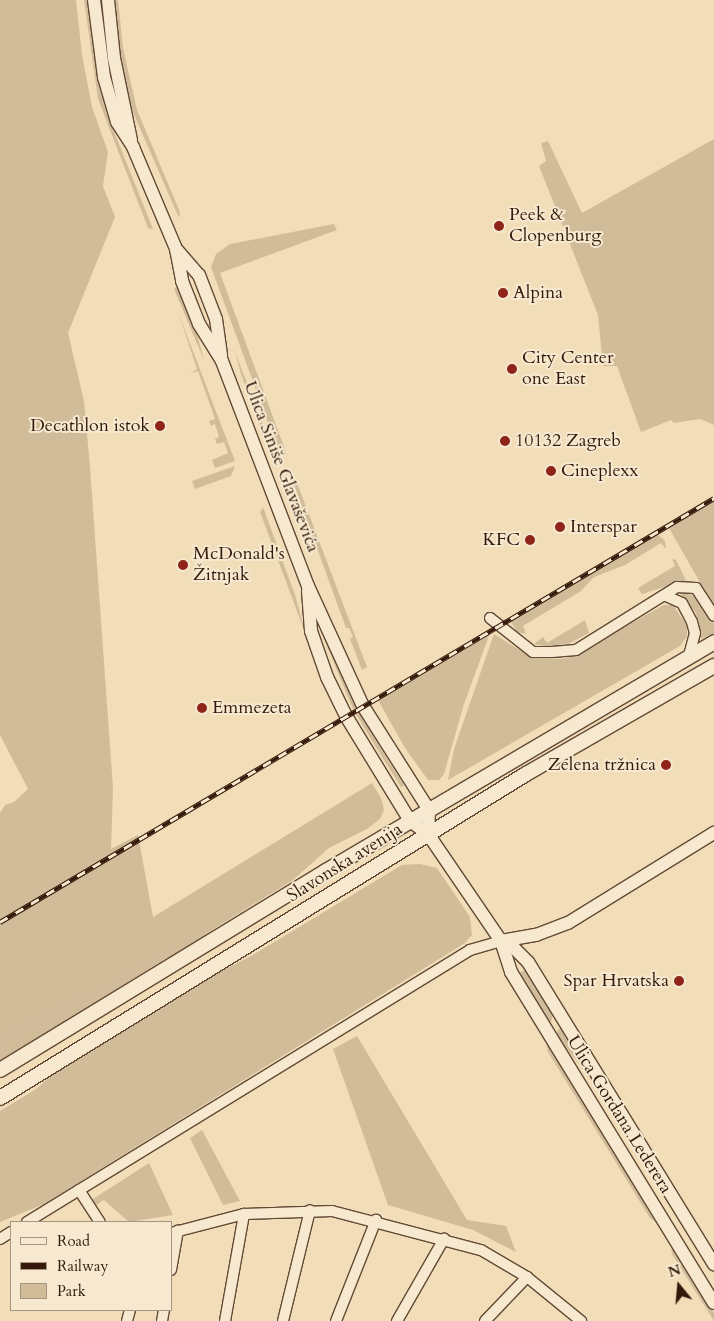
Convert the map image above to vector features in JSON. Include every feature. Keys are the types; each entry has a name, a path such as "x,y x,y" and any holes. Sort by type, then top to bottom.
{"main road":[{"name":"Slavonska avenija","path":"0,1070 410,821 714,642"},
{"name":"Slavonska avenija","path":"0,1098 428,834 714,666"}],"street":[{"name":"Ulica Siniše Glavaševića","path":"94,0 108,94 117,122 132,147 176,249 182,282 199,324 222,361 308,586 363,706 429,810"},
{"name":"Ulica Siniše Glavaševića","path":"108,0 114,58 132,147"},
{"name":"Ulica Siniše Glavaševića","path":"176,249 199,275 216,319 222,361"},
{"name":"Ulica Siniše Glavaševića","path":"308,586 311,631 327,677 410,821"},
{"path":"490,618 533,652 576,650 678,587 696,588 714,616"},
{"path":"666,596 682,603 692,622 695,633 689,656"},
{"path":"428,834 429,810"},
{"path":"410,821 428,834"},
{"path":"29,1221 470,950 536,935 568,923 714,833"},
{"name":"Ulica Gordana Lederera","path":"428,834 501,942 511,972 714,1303"},
{"path":"528,962 527,950 536,935"},
{"name":"Ulica Gordana Lederera","path":"501,942 514,948 528,962 714,1264"},
{"path":"79,1190 99,1221"},
{"path":"283,1321 310,1210"},
{"path":"172,1260 175,1232 244,1214 310,1210 332,1211 376,1220 481,1250 526,1277 581,1321"},
{"path":"225,1321 244,1214"},
{"path":"336,1321 376,1220"},
{"path":"396,1321 444,1239"},
{"path":"486,1321 526,1277"}],"green space":[{"path":"0,0 76,0 82,55 92,107 108,152 103,186 115,217 68,333 84,401 90,467 113,788 111,849 138,835 153,917 372,783 381,798 384,810 380,819 367,829 329,848 293,880 0,1061 0,813 5,805 14,802 28,789 0,735"},
{"path":"84,0 89,0 98,79 107,114 153,229 148,228 98,99"},
{"path":"114,0 118,0 123,48 137,110 180,212 179,218 132,110 121,67"},
{"path":"714,139 714,425 700,419 674,423 671,420 641,432 617,366 603,366 598,315 539,166 546,161 541,143 548,141 582,213"},
{"path":"334,224 337,230 220,273 287,455 284,456 274,439 211,267 216,254 230,244"},
{"path":"178,287 198,338 204,360 174,289"},
{"path":"178,312 235,461 215,468 212,460 228,453 224,442 217,444 215,439 219,437 215,424 211,426 209,421 215,419 198,371 190,374 197,369"},
{"path":"235,352 267,435 265,439 241,374"},
{"path":"235,466 231,476 195,489 192,481"},
{"path":"294,475 367,667 362,670 350,639 353,637 349,628 346,628 292,479"},
{"path":"714,501 714,607 669,528"},
{"path":"263,507 295,595 306,635 260,512"},
{"path":"657,534 665,541 666,549 661,543 625,565 594,577 581,591 523,626 526,634 517,632 511,622"},
{"path":"672,559 676,560 686,580 642,594 638,588 675,566"},
{"path":"679,592 693,595 714,624 714,633 701,639 696,613"},
{"path":"664,605 673,605 687,626 687,636 680,646 448,780 454,749 494,634 531,657 561,659 572,656"},
{"path":"585,620 589,633 570,643 550,647 534,644 543,637 547,643"},
{"path":"320,629 324,629 357,707 353,709"},
{"path":"490,633 464,704 444,774 439,780 428,780 405,748 378,700"},
{"path":"360,712 404,785 401,787 356,714"},
{"path":"386,842 388,846 0,1043 0,1039"},
{"path":"420,864 437,868 470,917 472,935 465,943 44,1204 0,1222 0,1111 36,1089 63,1065 194,985 251,956 402,865"},
{"path":"526,969 553,1014 551,1023 518,974"},
{"path":"561,1027 604,1096 555,1034"},
{"path":"357,1036 467,1220 506,1226 516,1252 473,1230 388,1205 333,1049"},
{"path":"546,1043 658,1224 650,1218 548,1052"},
{"path":"202,1130 240,1201 223,1205 190,1138"},
{"path":"149,1163 173,1215 128,1221 104,1200 96,1205 93,1199"},
{"path":"671,1244 714,1313 714,1321 672,1254"}],"railway":[{"path":"0,922 714,498"}],"place":[{"name":"Peek & Clopenburg","path":"499,226"},
{"name":"Alpina","path":"503,293"},
{"name":"City Center one East","path":"512,369"},
{"name":"Decathlon istok","path":"160,426"},
{"name":"10132 Zagreb","path":"505,441"},
{"name":"Cineplexx","path":"551,471"},
{"name":"Interspar","path":"560,527"},
{"name":"KFC","path":"530,540"},
{"name":"McDonald's Žitnjak","path":"183,565"},
{"name":"Emmezeta","path":"202,708"},
{"name":"Zelena tržnica","path":"666,765"},
{"name":"Spar Hrvatska","path":"679,981"}]}
